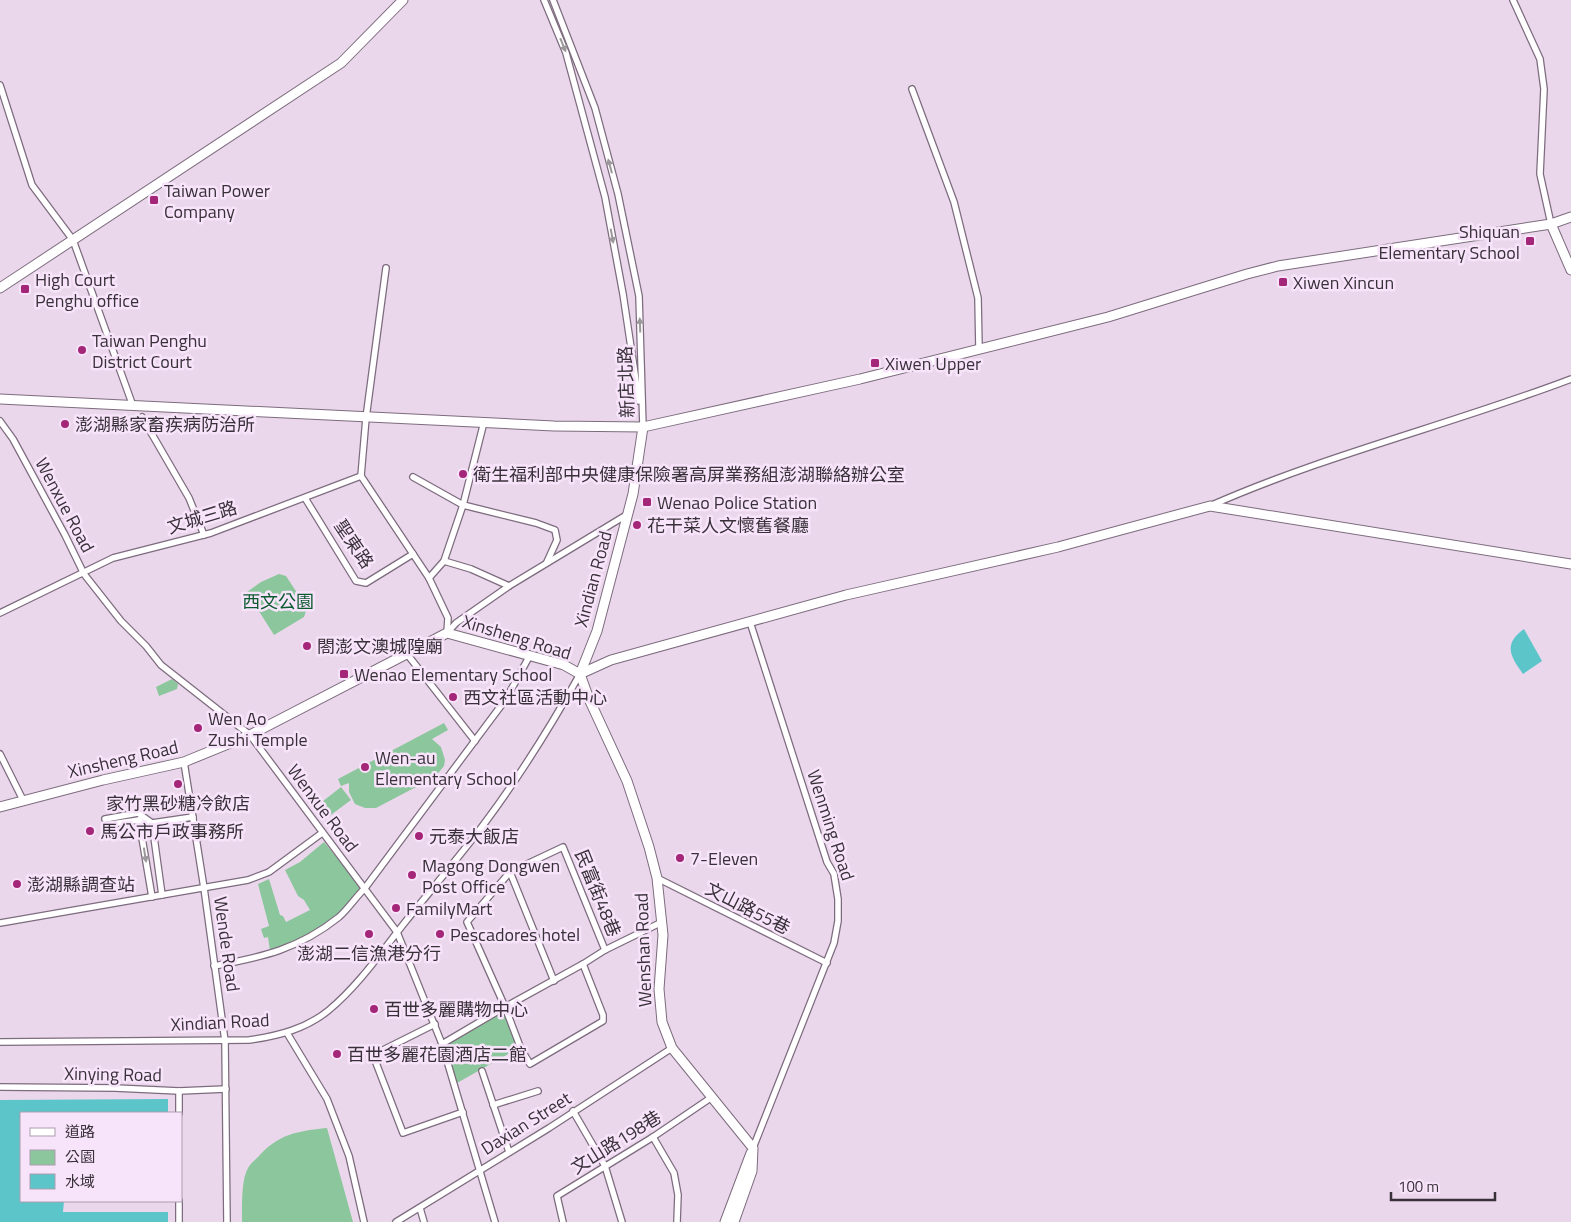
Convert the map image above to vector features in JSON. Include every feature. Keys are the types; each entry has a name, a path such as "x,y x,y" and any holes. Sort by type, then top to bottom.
{"main road":[{"path":"0,288 341,63 403,0"},
{"path":"0,399 366,418 554,426 643,427 868,377 979,349 1116,314 1278,266 1551,224 1571,217"},
{"path":"1551,224 1571,270"},
{"name":"Xindian Road","path":"580,674 596,631 628,514 633,494 643,427"},
{"path":"580,674 611,660 846,595 1058,547 1210,506 1571,564"},
{"name":"Xinsheng Road","path":"0,806 184,762 250,735 447,633 529,657 564,665 580,674"},
{"name":"Wenshan Road","path":"580,674 589,699 627,781 649,847 657,878 663,935 659,989 662,1022 672,1048 753,1148"},
{"path":"725,1222 753,1148"},
{"path":"734,1222 752,1171 753,1148"}],"street":[{"name":"新店北路","path":"544,0 566,53 605,197 623,294 643,427"},
{"name":"新店北路","path":"553,0 595,108 618,194 639,296 643,427"},
{"path":"1513,0 1540,60 1544,88 1540,174 1551,224"},
{"path":"0,85 32,185 73,240 133,406"},
{"path":"912,89 954,202 978,298 979,349"},
{"path":"386,268 366,418 361,476 429,578 448,618 447,633"},
{"path":"1210,506 1328,461 1571,379"},
{"path":"142,417 189,498 204,535"},
{"name":"Wenxue Road","path":"0,421 13,439 65,534 84,574 120,621 146,646 161,665 250,735 397,932 442,1044 496,1222"},
{"path":"429,578 444,561 463,504 484,422"},
{"name":"文城三路","path":"0,613 84,574 113,558 204,535 361,476"},
{"path":"413,476 463,504 536,523 554,530 557,540 547,562"},
{"name":"聖東路","path":"306,498 356,581 366,583 413,554"},
{"path":"447,633 456,623 509,586 628,514"},
{"path":"444,561 471,569 509,586"},
{"name":"Wenming Road","path":"750,622 827,862 834,874 838,899 838,922 827,963 753,1148"},
{"path":"407,654 474,741"},
{"path":"214,966 280,951 309,938 340,916 365,888 506,699 529,657"},
{"name":"Xindian Road","path":"0,1042 225,1041 268,1038 287,1033 307,1024 329,1010 358,981 470,842 497,806 550,726 580,674"},
{"path":"0,754 23,800"},
{"name":"Wende Road","path":"184,762 225,1041 227,1222"},
{"path":"138,813 152,823 192,817"},
{"path":"138,813 152,897"},
{"path":"138,813 105,822 140,820 153,832"},
{"path":"152,823 162,895"},
{"path":"153,832 194,824"},
{"path":"0,923 248,880 269,872 322,833"},
{"name":"民富街48巷","path":"510,872 563,847 604,950"},
{"path":"554,981 510,872 467,922 505,1007 521,1049 530,1064 602,1021 603,1015 583,964"},
{"name":"文山路55巷","path":"657,878 827,963"},
{"path":"442,1044 554,981 604,950 662,922"},
{"path":"435,1024 373,1054 403,1133 463,1112"},
{"path":"287,1033 327,1099 349,1156 364,1222"},
{"name":"Daxian Street","path":"396,1222 672,1048"},
{"path":"482,1071 509,1152"},
{"name":"Xinying Road","path":"0,1087 115,1088 179,1091 226,1089"},
{"path":"179,1091 179,1112"},
{"path":"493,1105 538,1091"},
{"name":"文山路198巷","path":"562,1222 557,1196 653,1137 712,1097"},
{"path":"574,1111 605,1166 622,1222"},
{"path":"653,1137 674,1173 678,1195 677,1222"},
{"path":"179,1202 179,1222"},
{"path":"420,1208 424,1222"}],"green space":[{"name":"西文公園","path":"279,574 286,576 307,608 304,617 274,635 247,592 261,582"},
{"path":"172,679 178,684 177,689 159,696 156,687"},
{"path":"444,723 448,730 432,739 441,747 445,760 444,766 435,777 376,808 365,808 355,804 349,792 349,783 341,786 338,779"},
{"path":"341,787 351,800 328,817 318,805"},
{"path":"324,842 362,888 339,914 308,936 270,951 268,937 264,938 261,929 269,926 258,884 269,879 280,915 283,916 286,922 310,910 304,900 298,896 285,870 300,862"},
{"path":"504,1010 519,1048 457,1083 445,1044"},
{"path":"327,1128 353,1222 242,1222 244,1180 251,1164 273,1143 289,1135"}],"water":[{"path":"1524,629 1542,661 1523,674 1512,656 1511,645 1517,635"},
{"path":"168,1099 168,1112 20,1112 20,1202 64,1202 63,1212 168,1212 168,1222 0,1222 0,1100"}],"place":[{"name":"Taiwan Power Company","path":"154,200"},
{"name":"Shiquan Elementary School","path":"1530,241"},
{"name":"Xiwen Xincun","path":"1283,282"},
{"name":"High Court Penghu office","path":"25,289"},
{"name":"Taiwan Penghu District Court","path":"82,350"},
{"name":"Xiwen Upper","path":"875,363"},
{"name":"澎湖縣家畜疾病防治所","path":"65,424"},
{"name":"衛生福利部中央健康保險署高屏業務組澎湖聯絡辦公室","path":"463,474"},
{"name":"Wenao Police Station","path":"647,502"},
{"name":"花干菜人文懷舊餐廳","path":"637,525"},
{"name":"閤澎文澳城隍廟","path":"307,646"},
{"name":"Wenao Elementary School","path":"344,674"},
{"name":"西文社區活動中心","path":"453,697"},
{"name":"Wen Ao Zushi Temple","path":"198,728"},
{"name":"Wen-au Elementary School","path":"365,767"},
{"name":"家竹黑砂糖冷飲店","path":"178,784"},
{"name":"馬公市戶政事務所","path":"90,831"},
{"name":"元泰大飯店","path":"419,836"},
{"name":"7-Eleven","path":"680,858"},
{"name":"Magong Dongwen Post Office","path":"412,875"},
{"name":"澎湖縣調查站","path":"17,884"},
{"name":"FamilyMart","path":"396,908"},
{"name":"澎湖二信漁港分行","path":"369,934"},
{"name":"Pescadores hotel","path":"440,934"},
{"name":"百世多麗購物中心","path":"374,1009"},
{"name":"百世多麗花園酒店二館","path":"337,1054"}]}
